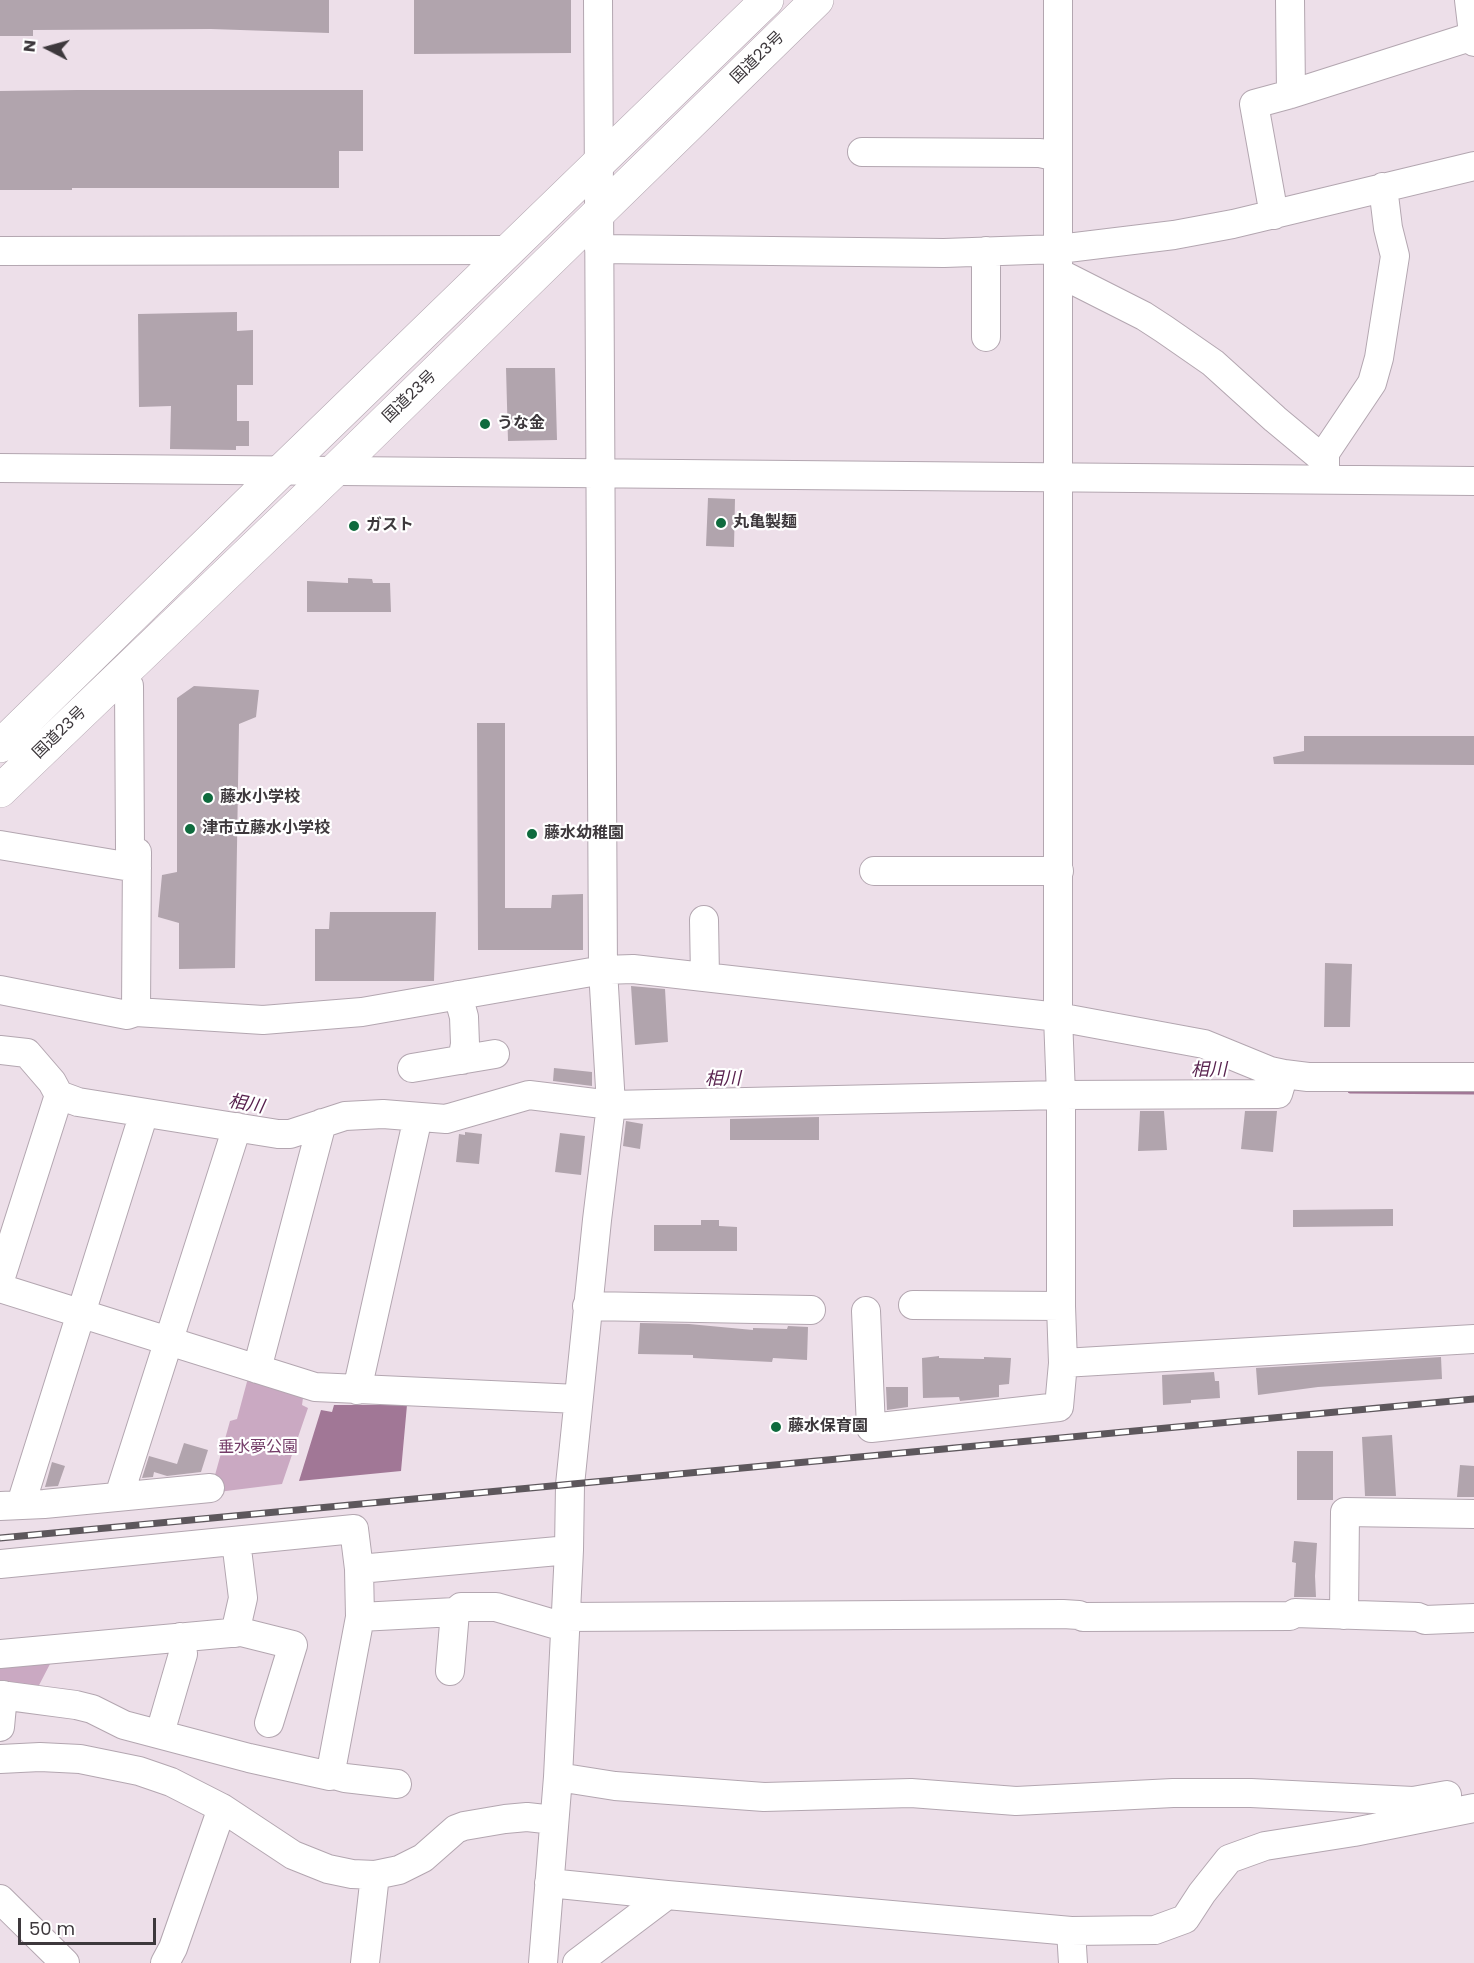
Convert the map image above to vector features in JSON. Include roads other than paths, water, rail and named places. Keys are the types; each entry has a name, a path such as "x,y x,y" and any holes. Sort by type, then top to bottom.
{"highway":[{"name":"国道23号","path":"0,746 767,0"},
{"name":"国道23号","path":"0,790 333,472 818,0"}],"street":[{"path":"543,1963 558,1778 570,1485 587,1306 604,1220 611,1098 603,970 597,214 598,0"},
{"path":"866,1311 871,1428 1059,1407 1063,1363 1061,1089 1058,1017 1058,0"},
{"path":"1290,0 1291,94"},
{"path":"1274,215 1254,104 1473,39 1469,0"},
{"path":"862,152 1040,153 1058,157"},
{"path":"599,249 944,253 986,251 1059,261 1274,215 1474,166"},
{"path":"1324,469 1325,453 1358,406 1374,378 1373,374 1379,358 1395,256 1388,228 1383,187"},
{"path":"0,251 511,250"},
{"path":"986,251 987,337"},
{"path":"1059,261 1213,363 1275,419 1324,469"},
{"path":"0,468 1058,477 1324,469 1474,480"},
{"path":"129,687 130,849 137,852 136,1012"},
{"path":"0,845 137,868"},
{"path":"874,871 1059,871"},
{"path":"704,921 705,977"},
{"path":"0,990 127,1015 136,1012 263,1020 362,1012 603,970 633,969 1058,1017 1204,1044 1270,1071 1282,1083"},
{"path":"458,995 464,1017 465,1044 462,1060"},
{"path":"0,1050 27,1053 52,1082 59,1095 78,1102 278,1134 290,1134 345,1116 383,1114 446,1119 529,1095 611,1098 1282,1083 1308,1077 1474,1077"},
{"path":"412,1068 495,1054"},
{"path":"0,1280 59,1095"},
{"path":"144,1113 80,1313 11,1505 44,1504 210,1488"},
{"path":"357,1390 418,1117"},
{"path":"257,1369 322,1123"},
{"path":"119,1496 237,1127"},
{"path":"0,1288 315,1387 578,1399"},
{"path":"913,1305 1061,1306"},
{"path":"587,1306 811,1310"},
{"path":"1063,1363 1474,1339"},
{"path":"1344,1615 1345,1512 1474,1514"},
{"path":"0,1564 354,1529 360,1617 331,1774"},
{"path":"234,1633 243,1598 236,1541"},
{"path":"358,1569 569,1550"},
{"path":"360,1617 455,1612 461,1607 496,1607 564,1622 1063,1614 1095,1617 1290,1616 1295,1613 1418,1617 1425,1620 1474,1618"},
{"path":"450,1671 455,1612"},
{"path":"0,1654 241,1632 292,1645 269,1724"},
{"path":"160,1733 183,1653 181,1637"},
{"path":"0,1727 2,1695 76,1705 124,1725 249,1758 330,1776 331,1774 345,1778 397,1784"},
{"path":"0,1759 40,1757 80,1759 124,1766 171,1782 222,1808 293,1855 352,1874 375,1875 399,1870 423,1858 456,1829 464,1826 527,1817 554,1820"},
{"path":"558,1778 615,1786 764,1797 911,1792 1016,1801 1173,1793 1251,1793 1413,1801 1474,1791"},
{"path":"165,1963 173,1948 222,1808"},
{"path":"549,1883 1071,1931 1155,1930 1185,1919 1229,1859 1265,1846 1354,1832 1474,1808"},
{"path":"365,1963 375,1875"},
{"path":"577,1963 667,1895"},
{"path":"0,1899 65,1963"},
{"path":"1071,1931 1073,1963"}],"waterway":[{"name":"相川","path":"1350,1091 1474,1092"}],"railway":[{"path":"0,1538 1474,1399"}],"place":[{"name":"うな金","path":"485,424"},
{"name":"丸亀製麺","path":"721,523"},
{"name":"ガスト","path":"354,526"},
{"name":"藤水小学校","path":"208,798"},
{"name":"津市立藤水小学校","path":"190,829"},
{"name":"藤水幼稚園","path":"532,834"},
{"name":"藤水保育園","path":"776,1427"}],"park label":[{"name":"垂水夢公園","path":"258,1448"}]}
